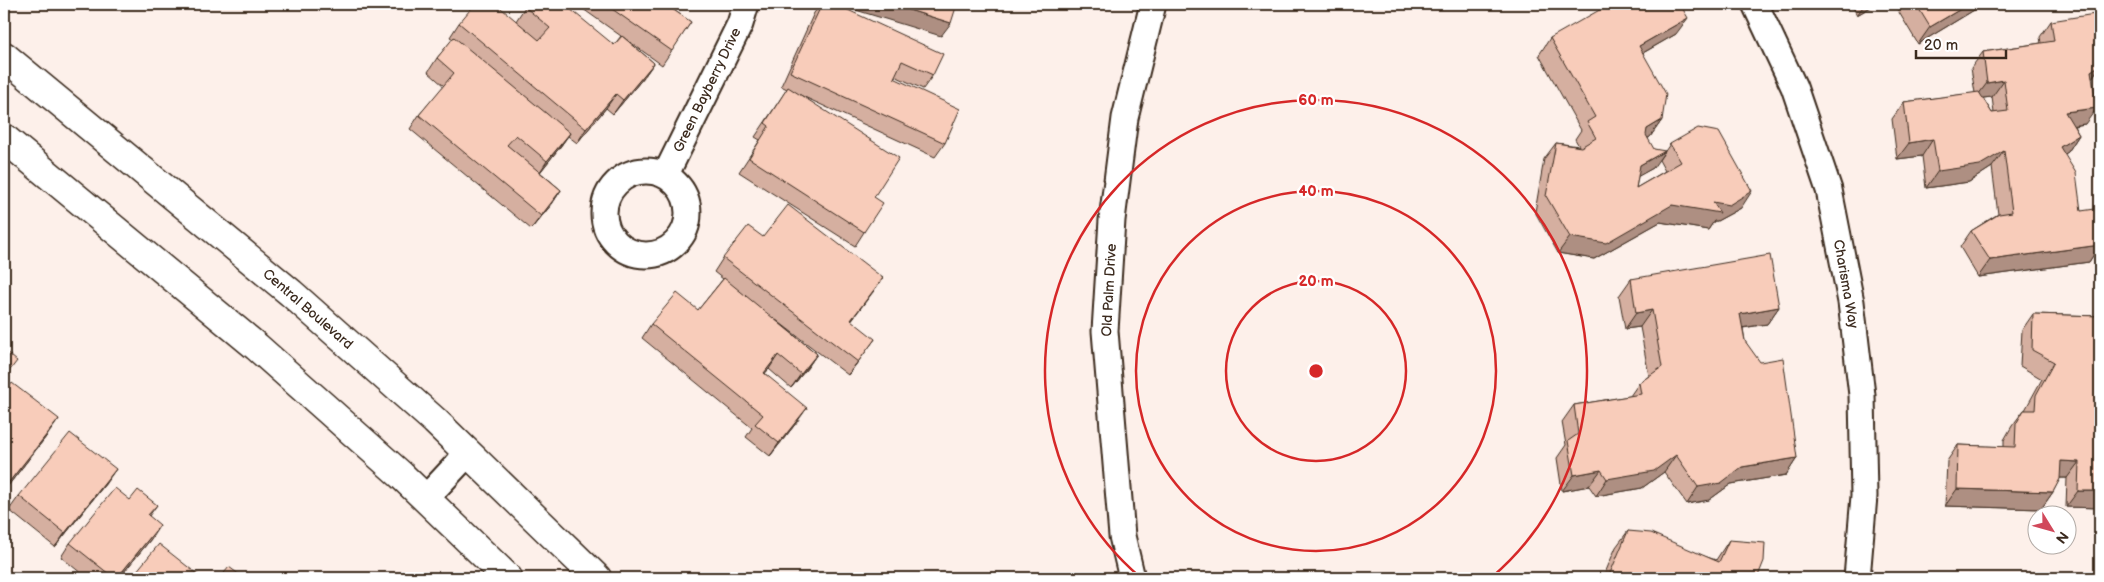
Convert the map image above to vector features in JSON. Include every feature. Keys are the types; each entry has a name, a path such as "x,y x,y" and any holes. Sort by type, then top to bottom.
{"street":[{"name":"Green Bayberry Drive","path":"666,174 740,24 746,4"},
{"name":"Old Palm Drive","path":"1132,578 1122,536 1105,331 1112,220 1125,118 1153,4"},
{"name":"Charisma Way","path":"1755,4 1794,87 1829,190 1851,302 1862,395 1864,496 1857,578"},
{"name":"Central Boulevard","path":"4,56 291,293 468,453 597,578"},
{"path":"4,138 257,347 425,499 508,578"},
{"path":"425,499 468,453"}],"building":[{"path":"475,4 496,4 539,40 550,28 525,7 529,4 564,4 614,45 622,36 654,63 623,100 616,94 586,129 459,23"},
{"path":"605,4 665,4 691,22 672,51"},
{"path":"822,4 835,4 943,54 933,75 902,61 894,78 960,109 945,143 790,72"},
{"path":"890,4 957,4 951,23"},
{"path":"1610,4 1680,4 1688,18 1639,46 1666,94 1662,120 1647,129 1646,135 1654,149 1665,151 1640,165 1636,188 1681,162 1670,144 1698,128 1719,132 1752,191 1729,205 1713,202 1720,213 1672,205 1606,243 1570,237 1546,196 1556,143 1581,147 1596,138 1587,122 1595,117 1550,38"},
{"path":"1916,4 1969,4 1930,27"},
{"path":"2095,14 2100,65 2091,71 2097,108 2065,112 2079,135 2060,147 2076,173 2081,211 2095,209 2100,245 1990,260 1971,231 1999,214 2012,212 2004,151 1980,165 1938,171 1933,139 1909,143 1904,102 1979,92 1992,113 2008,111 2004,80 1987,83 1983,52 2054,41 2051,21"},
{"path":"454,37 570,133 547,161 516,135 507,145 561,190 541,216 419,115 454,73 437,58"},
{"path":"788,87 899,158 874,197 883,203 864,232 749,158 769,126 765,123"},
{"path":"788,205 883,278 851,320 875,339 858,362 723,258 748,226 763,237"},
{"path":"1770,255 1779,307 1740,314 1745,341 1760,362 1783,358 1797,458 1742,467 1721,483 1698,487 1676,455 1654,471 1607,479 1601,470 1574,475 1568,441 1578,434 1574,405 1641,394 1639,383 1662,367 1652,310 1636,313 1631,279"},
{"path":"724,278 817,354 801,374 778,355 764,373 807,408 779,443 755,424 763,415 651,324 677,293 698,310"},
{"path":"2033,314 2100,316 2100,491 2078,491 2079,462 2061,461 2060,479 2053,492 1957,489 1958,445 2015,447 2016,424 2024,410 2035,410 2036,395 2054,362 2032,350"},
{"path":"4,350 17,361 4,378"},
{"path":"12,383 59,419 9,482 4,478 4,394"},
{"path":"70,433 116,469 65,533 19,496"},
{"path":"115,488 130,500 138,490 157,505 148,515 160,525 117,578 114,578 70,543"},
{"path":"1628,531 1651,533 1719,562 1729,540 1765,543 1764,561 1757,578 1608,578"},
{"path":"159,544 202,578 131,578"},
{"path":"229,567 244,578 220,578"}]}
